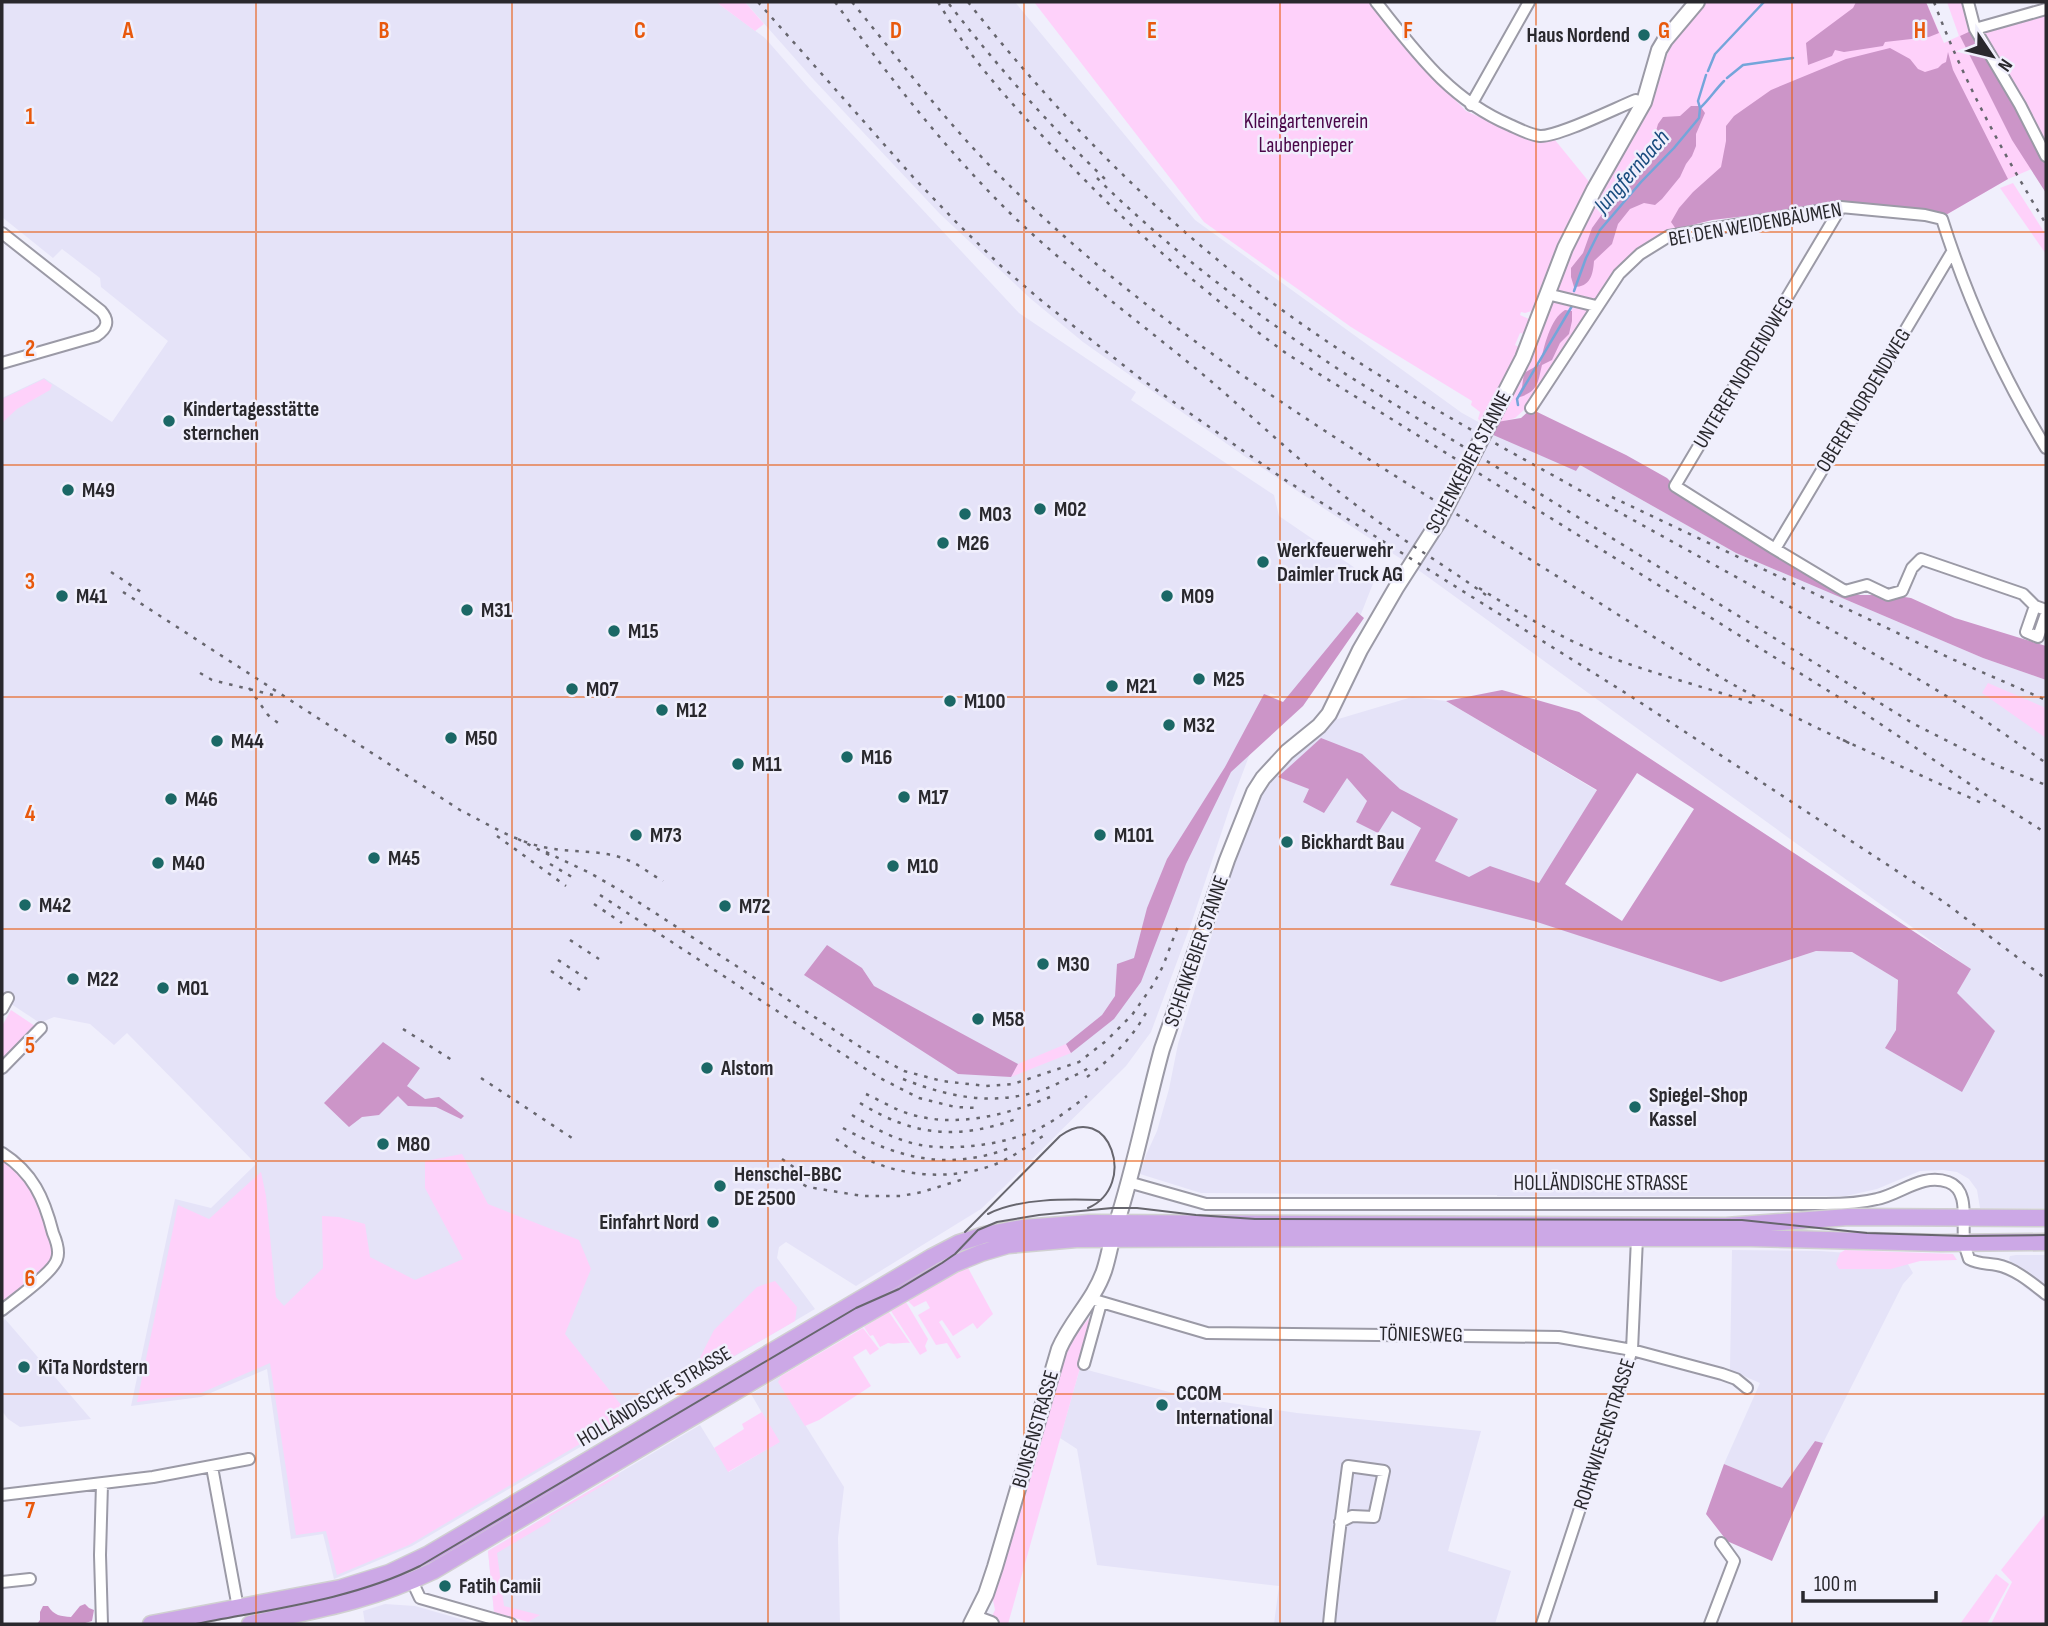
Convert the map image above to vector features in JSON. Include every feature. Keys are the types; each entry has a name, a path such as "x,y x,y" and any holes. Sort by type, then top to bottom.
{"main road":[{"name":"HOLLÄNDISCHE STRASSE","path":"151,1624 215,1618 238,1608 341,1588 389,1573 429,1554 815,1325 959,1243 984,1235 1022,1228 1113,1223 1726,1226 1819,1218 1963,1217"},
{"path":"1963,1217 2046,1218"},
{"name":"HOLLÄNDISCHE STRASSE","path":"250,1624 345,1605 412,1581 485,1541 954,1264 981,1252 1008,1245 1076,1240 1637,1238 2046,1242"}],"street":[{"path":"1376,2 1445,84 1471,105 1499,120 1541,136 1556,134 1636,100 1644,102"},
{"path":"1471,105 1529,2"},
{"name":"SCHENKEBIER STANNE","path":"1113,1223 1112,1208 1136,1126 1147,1104 1162,1049 1227,860 1254,792 1287,752 1319,726 1329,714 1360,650 1439,521 1524,358 1565,248 1644,102 1659,50 1697,2"},
{"path":"1968,2 1975,29 2020,105 2046,156"},
{"path":"1975,29 2046,9"},
{"path":"1614,109 1628,117 1631,127"},
{"name":"BEI DEN WEIDENBÄUMEN","path":"1531,408 1596,306 1628,265 1658,241 1669,236 1841,207 1942,219 1971,300 2020,402 2046,448"},
{"name":"UNTERER NORDENDWEG","path":"1775,548 1675,486 1841,207"},
{"path":"2,233 107,317 107,325 96,336 2,363"},
{"name":"OBERER NORDENDWEG","path":"1775,548 1952,252"},
{"path":"1547,295 1596,306"},
{"path":"1775,548 1845,591 1867,585 1888,595 1902,591 1912,568 1921,559 2024,594 2035,606 2046,612 2038,637 2025,632 2035,606"},
{"path":"2,1009 8,998"},
{"path":"2,1068 41,1028"},
{"name":"SCHENKEBIER STANNE","path":"1113,1223 1122,1213 1147,1104"},
{"path":"2,1153 29,1177 41,1195 57,1244 57,1259 51,1269 2,1310"},
{"name":"HOLLÄNDISCHE STRASSE","path":"1128,1182 1206,1204 1726,1205 1837,1204 1867,1201 1880,1199 1914,1184 1934,1180 1952,1184 1961,1193 1963,1217"},
{"path":"1963,1217 1964,1242 1969,1259 1976,1263 2007,1268 2046,1294"},
{"path":"1112,1240 1113,1223"},
{"name":"ROHRWIESENSTRASSE","path":"1542,1624 1632,1350 1637,1238"},
{"name":"BUNSENSTRASSE","path":"1084,1364 1096,1301 1112,1240"},
{"name":"BUNSENSTRASSE","path":"973,1621 995,1567 1056,1358 1065,1335 1096,1301"},
{"name":"TÖNIESWEG","path":"1096,1301 1207,1333 1559,1337 1632,1350 1722,1374 1736,1379 1747,1388"},
{"path":"2,1495 212,1467 249,1459"},
{"path":"1329,1624 1340,1522 1348,1466 1384,1471 1374,1517 1352,1516 1340,1522"},
{"path":"212,1467 238,1608"},
{"path":"102,1483 102,1624"},
{"path":"1710,1624 1734,1561 1721,1544"},
{"path":"2,1582 30,1579"},
{"path":"412,1581 421,1598 510,1624"},
{"path":"973,1621 991,1624"}],"shaded area":[{"path":"2,2 716,2 765,38 1019,313 1136,392 1131,400 1274,495 1279,516 1374,581 1361,614 1290,701 1270,693 1268,706 1151,1032 1126,1066 981,1209 856,1286 786,1242 779,1247 777,1258 815,1309 412,1546 334,1579 323,1534 291,1539 267,1369 201,1397 131,1406 175,1199 211,1208 256,1164 127,1033 114,1045 90,1024 54,1017 40,1023 2,998 2,398 44,378 112,422 168,341 101,287 100,278 62,249 53,258 2,217"},
{"path":"745,2 1015,2 1195,220 1462,413 1576,471 1580,465 1736,553 1983,658 2046,680 2046,1208 1980,1208 1977,1190 1969,1179 1957,1172 1943,1170 1920,1171 1877,1189 1846,1196 1201,1193 1140,1174 1157,1131 1178,1044 1234,863 1263,792 1279,768 1335,720 1412,697 1446,701 1609,798 1534,920 1721,982 1816,951 1852,952 1898,980 1896,1031 1957,993 1970,969 1421,572 1244,456 1083,342 1031,299 940,214"},
{"path":"1856,2 1926,2 1939,33 1929,37 1885,42 1883,46 1844,52 1835,50 1832,56 1808,65 1806,43 1853,8"},
{"path":"1975,29 2046,156 2046,193 2012,140 1960,36"},
{"path":"1890,48 1910,59 1918,69 1925,72 1946,62 1948,52 1953,70 2008,179 1944,216 1841,205 1712,220 1676,229 1671,222 1679,208 1721,167 1726,126 1734,116 1771,90 1846,59"},
{"path":"1691,106 1700,106 1705,113 1696,134 1696,146 1680,177 1655,205 1644,203 1630,209 1618,224 1612,244 1594,261 1590,279 1584,285 1574,287 1571,268 1583,253 1592,228 1621,182 1652,145 1658,124 1663,117 1680,116"},
{"path":"1565,310 1572,311 1569,334 1560,343 1552,360 1542,365 1538,381 1531,392 1520,397 1518,395 1524,373 1540,364 1555,320"},
{"path":"1531,409 1667,478 1675,486 1726,518 1770,553 1843,590 1860,595 1911,598 1955,618 2046,646 2046,680 1983,658 1736,553 1580,465 1576,471 1491,434 1497,422 1521,418"},
{"path":"1357,612 1364,618 1303,706 1231,772 1186,864 1141,982 1114,1019 1071,1053 1066,1044 1102,1015 1115,996 1117,964 1134,958 1147,908 1167,859 1225,767 1264,694 1283,702"},
{"path":"1502,690 1579,712 1971,969 1957,993 1995,1031 1962,1092 1885,1048 1896,1030 1898,980 1852,952 1816,951 1721,982 1534,921 1390,885 1421,828 1392,811 1378,833 1356,822 1367,801 1347,778 1324,813 1303,802 1309,789 1278,777 1321,738 1362,754 1400,789 1458,819 1435,861 1469,877 1490,866 1539,883 1597,790 1446,701","holes":["1637,773 1694,809 1622,921 1565,884"]},
{"path":"827,945 862,968 874,986 1018,1064 1011,1077 958,1074 804,975"},
{"path":"383,1042 420,1068 407,1086 425,1099 439,1097 464,1116 461,1119 436,1107 408,1106 398,1096 379,1115 362,1117 349,1127 324,1103"},
{"path":"1732,1250 1820,1251 1904,1257 1913,1273 1903,1284 1823,1443 1815,1441 1782,1489 1724,1464 1760,1383 1730,1370"},
{"path":"2046,1255 2046,1303 2023,1286 2031,1273 2011,1262 2010,1256"},
{"name":"KiTa Nordstern","path":"5,1319 91,1419 20,1427 8,1419 2,1411 2,1322"},
{"path":"1080,1368 1184,1396 1297,1413 1481,1431 1448,1551 1511,1571 1495,1624 1274,1624 1279,1586 1097,1565 1077,1449 1060,1438"},
{"path":"781,1376 779,1383 844,1487 838,1538 840,1624 538,1624 494,1612 488,1551 700,1425 729,1472 779,1442 751,1394"},
{"path":"1815,1441 1823,1443 1772,1561 1727,1541 1706,1514 1724,1464 1782,1488"},
{"path":"85,1604 94,1610 92,1621 82,1624 37,1624 43,1606 48,1606 58,1615 71,1617"},
{"path":"385,1604 415,1606 478,1624 365,1624 363,1611"}],"green space":[{"path":"716,2 745,2 764,24 755,31"},
{"name":"Kleingartenverein Laubenpieper","path":"1034,2 1371,2 1415,59 1466,111 1537,143 1555,140 1590,183 1563,232 1535,310 1521,312 1520,315 1531,320 1526,334 1520,333 1515,345 1521,348 1482,422 1478,419 1480,412 1471,405 1472,401 1351,327 1204,222"},
{"path":"1704,2 1926,2 1944,43 1959,36 1947,2 1963,2 1970,31 2046,7 2046,163 2008,179 1944,216 1841,205 1712,220 1669,231 1595,299 1556,292 1560,269 1668,52"},
{"path":"2013,183 2046,235 2046,254 2000,188"},
{"path":"1556,301 1585,309 1586,307 1588,311 1525,409 1515,418 1501,422 1510,404 1507,400 1550,304"},
{"path":"44,379 52,385 50,390 17,409 2,423 2,399"},
{"path":"1988,683 2046,708 2046,738 1982,693"},
{"path":"11,1010 35,1026 2,1061 2,1026"},
{"path":"1066,1044 1071,1053 1011,1077 1018,1064"},
{"path":"462,1154 488,1204 579,1240 591,1269 565,1334 629,1415 409,1545 337,1575 326,1531 296,1535 270,1363 201,1393 137,1402 178,1205 209,1219 261,1172 266,1196 276,1297 284,1306 323,1268 322,1216 339,1217 365,1224 370,1257 415,1280 463,1259 425,1188 425,1161"},
{"path":"2,1160 25,1180 39,1202 48,1227 54,1257 44,1269 2,1304"},
{"path":"1845,1250 1953,1254 1957,1260 1920,1261 1891,1269 1839,1269 1836,1264 1840,1253"},
{"path":"967,1266 993,1314 977,1329 973,1323 953,1336 942,1320 939,1322 961,1357 957,1359 947,1343 936,1345 918,1315 930,1308 926,1301 914,1307 908,1301"},
{"path":"775,1281 797,1307 795,1321 687,1383 714,1330 757,1287"},
{"path":"906,1302 928,1339 925,1346 927,1351 920,1355 891,1311"},
{"path":"889,1312 910,1343 888,1343 880,1347 873,1335 870,1336 864,1327"},
{"path":"1092,1315 1080,1368 1008,1624 988,1624 995,1610 992,1595 1064,1352 1073,1336"},
{"path":"863,1328 879,1349 870,1355 866,1349 853,1357 871,1386 819,1420 805,1426 778,1382 781,1376"},
{"path":"762,1412 780,1442 728,1472 714,1448 744,1429 742,1424"},
{"path":"618,1474 619,1476 549,1517 551,1521 497,1553 504,1606 540,1615 528,1622 494,1612 488,1551"},
{"path":"2046,1513 2046,1624 1991,1624 2012,1582 2001,1570"},
{"path":"1996,1574 2009,1584 1987,1624 1960,1624"}],"waterway":[{"path":"1708,71 1715,54 1764,2"},
{"name":"Jungfernbach","path":"1727,78 1743,65 1793,58"},
{"path":"1700,108 1698,101 1706,75"},
{"name":"Jungfernbach","path":"1574,291 1600,230 1699,118 1700,108 1724,81"},
{"name":"Jungfernbach","path":"1518,405 1517,399 1572,306"}],"tram line":[{"path":"965,1232 1060,1136 1077,1128 1092,1129 1104,1137 1112,1150 1112,1182 1103,1197 1088,1208"},
{"path":"988,1214 1028,1202 1101,1200"},
{"path":"196,1624 339,1595 394,1578 420,1566 856,1308 899,1289 955,1254 978,1230 997,1222 1039,1215 1137,1208 1255,1219 1742,1220 1867,1233 2046,1235"}],"railway":[{"path":"758,2 958,224 1043,302 1141,379 1282,478 1632,697 1944,902 2046,979"},
{"path":"835,2 897,85 941,138 1034,236 1206,377 1343,495 1486,595"},
{"path":"852,2 944,115 1003,179 1123,286 1187,335 1319,427 1676,650 1757,698 1851,744"},
{"path":"938,2 991,79 1081,176 1166,256 1287,354 1864,713 2046,833"},
{"path":"968,2 1042,90 1121,173 1205,250 1296,320 1391,383 1925,683 2046,763"},
{"path":"1934,2 1985,116 2046,224"},
{"path":"949,4 1025,96 1107,181"},
{"path":"1097,178 1186,258 1281,330 1347,375 1914,724 1995,765 2046,785"},
{"path":"1612,497 1952,659 2046,700"},
{"path":"111,572 141,592"},
{"path":"1479,588 1543,626 1603,655 1752,703"},
{"path":"123,592 460,810 529,843 619,857 663,881"},
{"path":"200,673 212,680 273,695"},
{"path":"249,688 268,715 283,727"},
{"path":"1843,740 1986,805"},
{"path":"497,836 566,886"},
{"path":"518,839 555,858"},
{"path":"546,852 623,892 865,1050 904,1071 942,1081 986,1086 1013,1084 1079,1062 1106,1041 1132,1015 1163,966 1178,926"},
{"path":"550,864 572,877"},
{"path":"600,895 878,1077 919,1098 955,1107 979,1108"},
{"path":"594,904 622,923"},
{"path":"570,940 599,959"},
{"path":"558,960 587,979"},
{"path":"551,971 580,990"},
{"path":"1087,1077 1122,1046 1149,1007"},
{"path":"403,1029 452,1060"},
{"path":"903,1079 964,1096 1003,1098 1043,1090 1092,1065"},
{"path":"481,1078 572,1138"},
{"path":"866,1094 901,1111 938,1120 996,1115 1050,1097"},
{"path":"852,1115 888,1134 916,1144 968,1146 1012,1139 1038,1129 1087,1096"},
{"path":"860,1103 900,1123 938,1132 977,1130 1019,1118"},
{"path":"843,1128 884,1147 924,1158 966,1159 1010,1148"},
{"path":"836,1139 873,1162 903,1171 934,1175 966,1172 996,1164 1043,1136"},
{"path":"782,1159 814,1181"},
{"path":"775,1171 808,1187 862,1196 901,1196 967,1178"}],"place":[{"name":"Haus Nordend","path":"1644,35"},
{"name":"Kindertagesstätte sternchen","path":"169,421"},
{"name":"M49","path":"68,490"},
{"name":"M02","path":"1040,509"},
{"name":"M03","path":"965,514"},
{"name":"M26","path":"943,543"},
{"name":"Werkfeuerwehr Daimler Truck AG","path":"1263,562"},
{"name":"M41","path":"62,596"},
{"name":"M09","path":"1167,596"},
{"name":"M31","path":"467,610"},
{"name":"M15","path":"614,631"},
{"name":"M25","path":"1199,679"},
{"name":"M21","path":"1112,686"},
{"name":"M07","path":"572,689"},
{"name":"M100","path":"950,701"},
{"name":"M12","path":"662,710"},
{"name":"M32","path":"1169,725"},
{"name":"M50","path":"451,738"},
{"name":"M44","path":"217,741"},
{"name":"M16","path":"847,757"},
{"name":"M11","path":"738,764"},
{"name":"M17","path":"904,797"},
{"name":"M46","path":"171,799"},
{"name":"M73","path":"636,835"},
{"name":"M101","path":"1100,835"},
{"name":"Bickhardt Bau","path":"1287,842"},
{"name":"M45","path":"374,858"},
{"name":"M40","path":"158,863"},
{"name":"M10","path":"893,866"},
{"name":"M42","path":"25,905"},
{"name":"M72","path":"725,906"},
{"name":"M30","path":"1043,964"},
{"name":"M22","path":"73,979"},
{"name":"M01","path":"163,988"},
{"name":"M58","path":"978,1019"},
{"name":"Alstom","path":"707,1068"},
{"name":"Spiegel-Shop Kassel","path":"1635,1107"},
{"name":"M80","path":"383,1144"},
{"name":"Henschel-BBC DE 2500","path":"720,1186"},
{"name":"Einfahrt Nord","path":"713,1222"},
{"name":"KiTa Nordstern","path":"24,1367"},
{"name":"CCOM International","path":"1162,1405"},
{"name":"Fatih Camii","path":"445,1586"}]}
